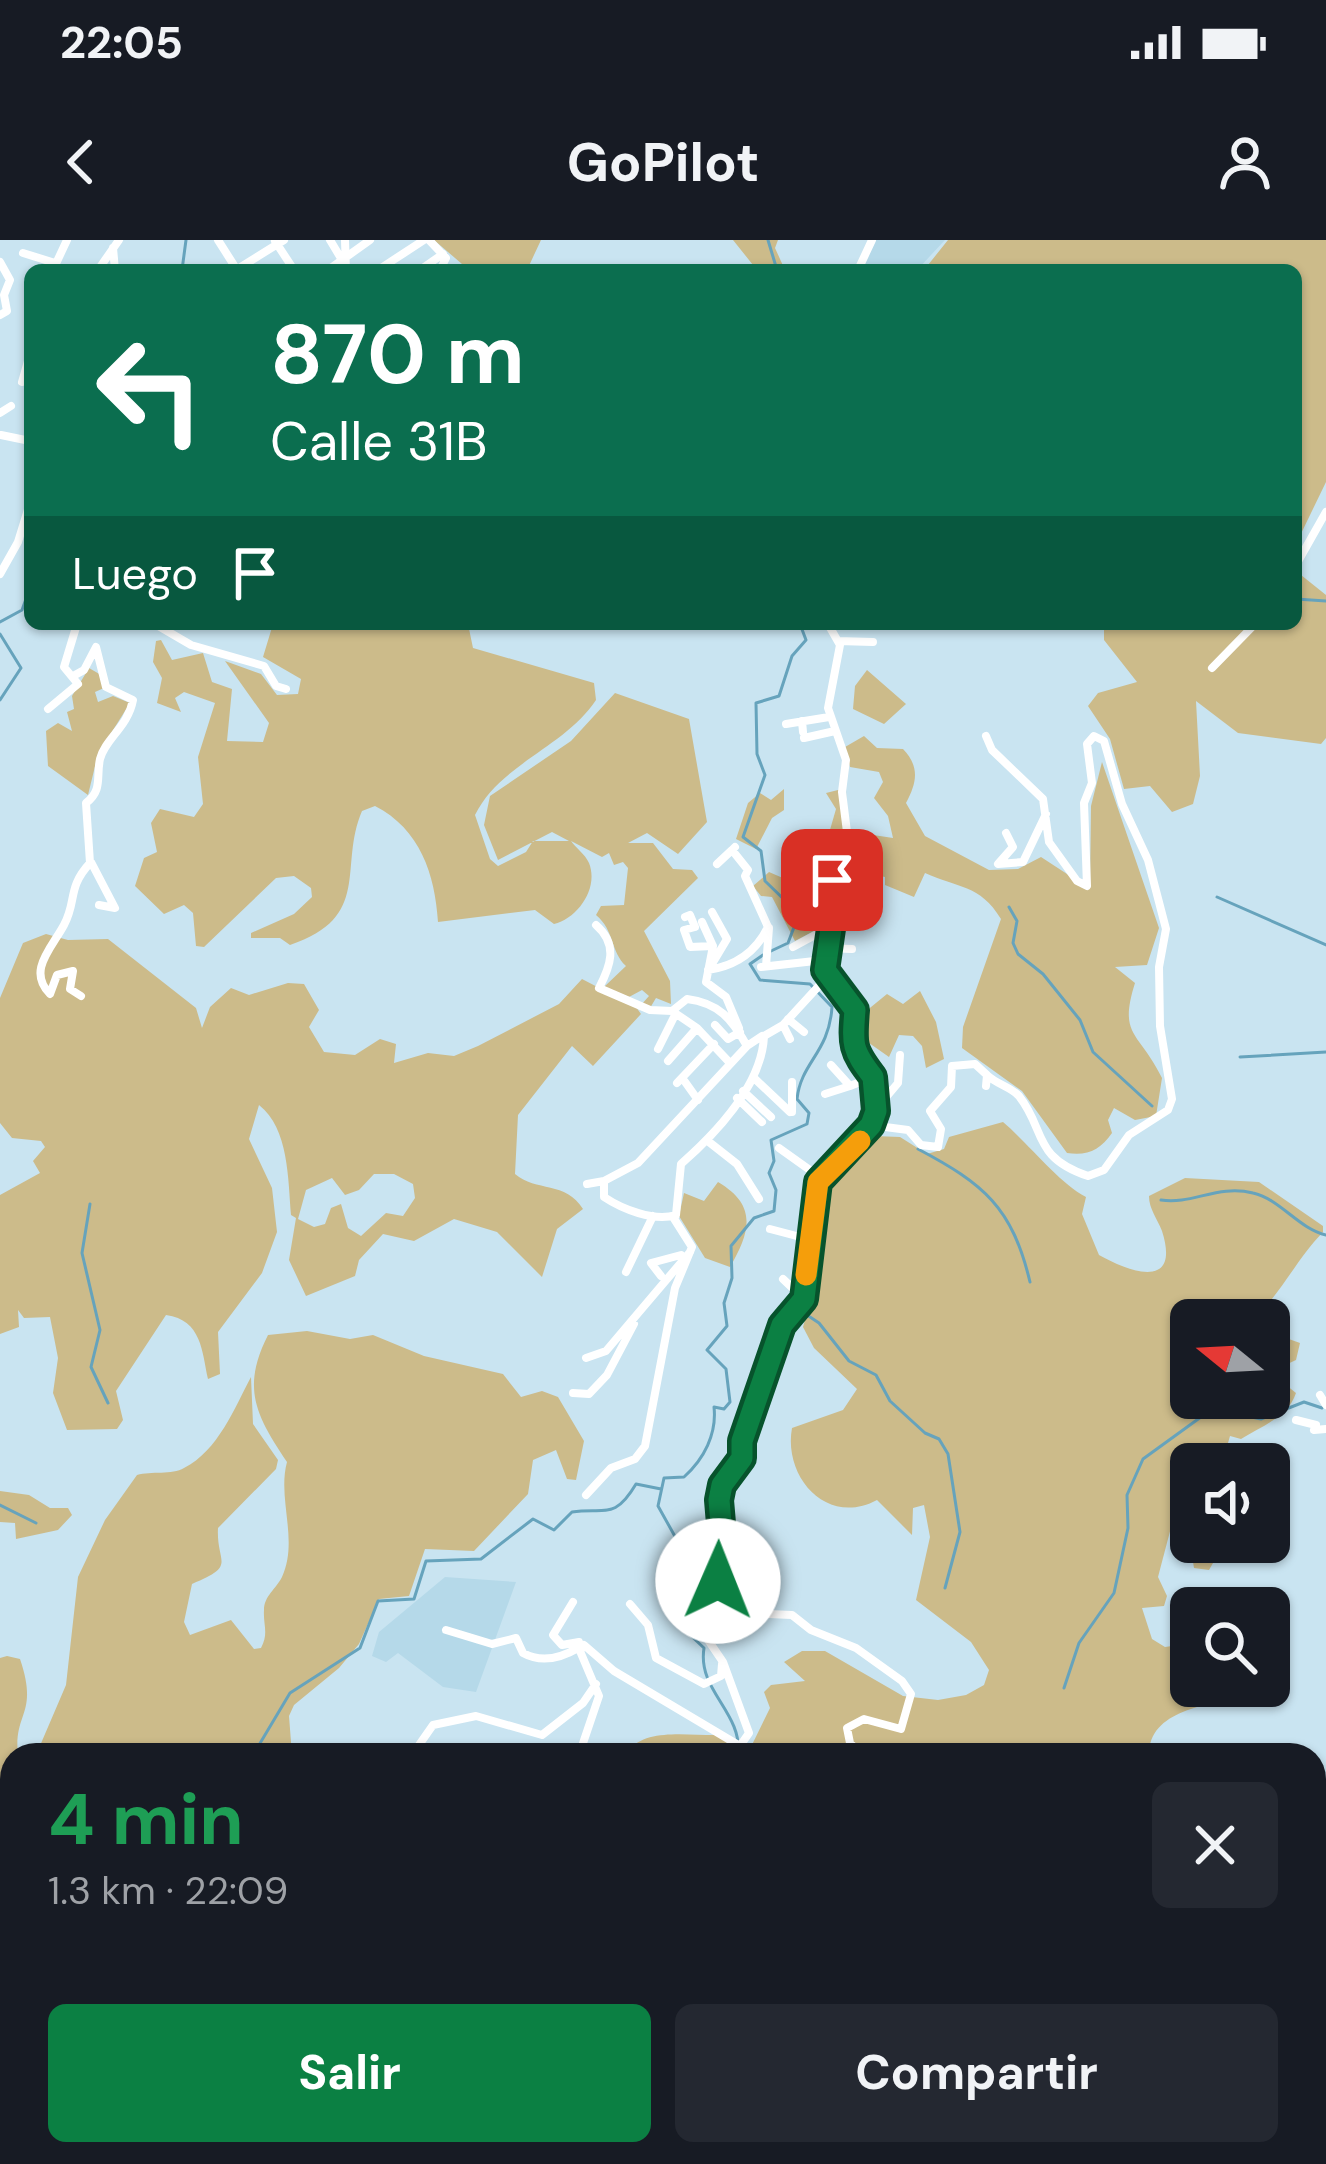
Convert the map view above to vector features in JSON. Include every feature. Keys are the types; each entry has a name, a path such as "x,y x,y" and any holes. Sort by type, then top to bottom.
{"street":[{"path":"345,264 369,240"},
{"path":"388,264 426,240 445,257"},
{"path":"246,264 279,241"},
{"path":"23,253 47,264"},
{"path":"432,264 445,257"},
{"path":"442,264 445,257"},
{"path":"0,262 10,280 4,295 7,311 0,315"},
{"path":"22,382 24,375"},
{"path":"0,413 11,406"},
{"path":"1302,555 1326,512"},
{"path":"0,574 24,519"},
{"path":"0,552 11,554"},
{"path":"75,630 64,668 75,675 82,673 96,647 106,687 133,700 123,729 101,756 97,793 86,802 90,861 115,908 99,905"},
{"path":"165,630 191,645 264,666 273,682 286,689"},
{"path":"832,630 838,641 829,717 846,760 842,791 848,840 832,873 824,960 828,976 855,1010 856,1059 868,1080 874,1114"},
{"path":"1212,668 1250,630"},
{"path":"838,641 873,642"},
{"path":"48,709 76,689 75,675"},
{"path":"786,724 829,717"},
{"path":"802,721 803,735 835,731"},
{"path":"874,1114 908,1130 921,1145 938,1147 941,1129 931,1108 950,1088 952,1066 971,1062 987,1080 1018,1094 1037,1138 1056,1158 1088,1175 1104,1170 1129,1136 1168,1110 1172,1099 1160,1026 1159,967 1166,929 1142,843 1099,737 1087,744 1092,782 1084,803 1087,886 1077,881 1049,842 1043,799 992,750 986,736"},
{"path":"1006,833 1013,847 998,864 1023,862 1047,812"},
{"path":"717,864 734,849 748,870 741,877 768,927 765,961 824,960"},
{"path":"81,997 70,989 73,971 57,975 50,994 39,977 64,924 71,887 90,861"},
{"path":"705,972 727,938 712,912"},
{"path":"685,917 690,915 712,946"},
{"path":"596,925 611,952 610,972 599,988 644,1009 674,1013 697,1028 729,1062"},
{"path":"705,972 729,967 756,947 768,927"},
{"path":"699,928 682,931 692,949 712,946"},
{"path":"794,947 830,928"},
{"path":"705,972 712,946"},
{"path":"825,947 852,949"},
{"path":"705,972 726,997 747,1046"},
{"path":"587,1184 638,1163 729,1062 785,1022 820,990 828,976"},
{"path":"658,1049 674,1013 687,999 710,1003 739,1030"},
{"path":"785,1022 804,1032"},
{"path":"785,1022 790,1039"},
{"path":"715,1025 728,1039 739,1030"},
{"path":"668,1061 697,1028"},
{"path":"586,1495 611,1468 635,1459 645,1446 675,1288 687,1253 673,1217 680,1197 678,1169 709,1142 753,1077 764,1036"},
{"path":"698,1100 680,1081 714,1044"},
{"path":"743,1743 750,1725 704,1631 718,1590 722,1485 742,1458 742,1441 778,1334 804,1299 808,1240 821,1178 898,1083 900,1055"},
{"path":"832,1065 850,1086"},
{"path":"753,1077 790,1112 792,1082"},
{"path":"825,1094 868,1080"},
{"path":"855,1100 868,1080"},
{"path":"740,1094 767,1119"},
{"path":"709,1142 737,1165 759,1199"},
{"path":"779,1148 821,1178"},
{"path":"670,1167 674,1192"},
{"path":"604,1180 605,1198 622,1209 673,1217"},
{"path":"626,1273 653,1216"},
{"path":"770,1229 808,1240"},
{"path":"661,1276 650,1263 687,1253"},
{"path":"586,1358 606,1351 635,1321 687,1253"},
{"path":"783,1279 804,1299"},
{"path":"573,1393 590,1394 607,1375 635,1321"},
{"path":"766,1340 778,1334"},
{"path":"1320,1395 1326,1405"},
{"path":"1296,1420 1316,1425 1315,1430 1326,1429"},
{"path":"718,1590 748,1599 768,1614 792,1615 811,1630 856,1648 902,1681 910,1694 901,1730 864,1719 848,1728 850,1743"},
{"path":"574,1602 553,1637 565,1646 586,1646 614,1671 733,1743"},
{"path":"630,1604 648,1625 656,1658 692,1674 699,1684 712,1682 723,1662"},
{"path":"446,1630 492,1644 516,1638 523,1653 534,1658 562,1657 579,1644"},
{"path":"579,1644 596,1684 597,1709 584,1743"},
{"path":"420,1743 433,1725 471,1716 542,1735 584,1703 596,1684"}],"shaded area":[{"path":"434,240 541,240 530,264 462,264"},
{"path":"733,240 778,240 775,248 782,264 752,264"},
{"path":"876,240 945,240 923,264 864,264"},
{"path":"948,240 1326,240 1326,482 1302,532 1302,264 929,264"},
{"path":"1302,576 1326,595 1326,738 1321,744 1238,733 1196,701 1200,776 1193,804 1172,812 1150,786 1124,789 1110,739 1088,706 1098,693 1137,682 1104,640 1104,630 1302,630"},
{"path":"271,630 469,630 473,648 594,683 596,700 583,716 500,782 475,815 490,859 498,866 526,852 532,842 498,860 484,825 490,796 571,741 615,693 689,719 707,822 678,854 647,833 628,843 653,843 673,869 692,870 698,878 644,931 670,981 671,1004 656,998 650,1008 641,1005 649,996 642,990 629,997 604,987 626,966 596,915 601,906 624,905 628,868 623,862 614,865 609,853 602,857 571,841 589,863 589,892 578,909 554,924 535,910 438,922 429,870 414,840 375,806 362,811 355,832 343,905 316,934 290,945 280,938 251,938 251,933 294,914 312,897 311,888 294,876 276,878 204,947 196,946 193,913 184,905 164,914 135,886 144,858 157,852 151,823 160,809 194,817 203,804 198,757 215,703 184,692 175,698 181,712 157,703 162,678 153,662 156,641 161,640 172,660 203,653 212,682 232,689 227,741 263,742 269,723 225,661 261,674 277,695 298,694 301,679 263,657","holes":["552,832 569,841 535,841"]},
{"path":"89,668 101,675 104,688 95,692 98,702 113,696 130,703 98,754 88,795 48,766 46,731 58,723 72,731 67,712 74,709 72,696"},
{"path":"867,670 906,704 884,724 853,709 855,686"},
{"path":"864,736 877,748 903,749 912,762 915,775 906,803 925,836 989,870 1018,869 1041,857 1090,889 1091,806 1102,762 1159,928 1147,965 1115,967 1135,983 1130,1024 1162,1078 1156,1116 1135,1120 1114,1108 1108,1120 1112,1133 1103,1144 1093,1151 1067,1153 1022,1091 962,1048 963,1027 1001,919 976,893 925,873 914,897 885,885 885,877 855,871 849,854 860,833 893,838 888,816 874,798 883,782 879,772 850,767 845,747"},
{"path":"846,788 847,857 828,875 827,924 795,941 772,897 761,896 753,886 769,872 799,885 819,868 836,809 826,793"},
{"path":"784,789 784,810 772,818 756,849 736,839 748,803 760,793 771,800"},
{"path":"46,934 68,940 108,939 196,1008 202,1028 210,1007 231,988 249,995 288,983 304,984 319,1010 309,1027 324,1052 355,1055 380,1039 396,1044 394,1063 428,1053 454,1056 478,1046 559,1004 582,979 641,1014 593,1066 572,1046 518,1115 515,1174 568,1194 583,1209 557,1229 542,1277 497,1232 454,1219 414,1241 383,1234 359,1260 355,1276 306,1296 289,1260 296,1218 291,1215 282,1141 259,1105 249,1139 272,1188 277,1232 262,1273 218,1332 220,1374 208,1379 194,1330 166,1315 116,1391 123,1420 117,1429 67,1430 53,1393 58,1358 50,1317 24,1318 18,1310 19,1327 0,1334 0,1195 40,1173 33,1161 45,1147 41,1141 12,1138 0,1123 0,998 23,943","holes":["374,1174 394,1174 413,1184 415,1198 403,1216 386,1213 361,1236 348,1228 341,1204 331,1208 325,1224 314,1227 298,1219 306,1190 332,1178 345,1195 359,1190"]},
{"path":"920,991 936,1022 944,1059 926,1068 922,1046 913,1036 899,1035 889,1057 862,1038 860,1016 887,994 903,1004"},
{"path":"1003,1122 1086,1197 1082,1214 1099,1255 1137,1271 1158,1269 1166,1250 1149,1196 1185,1178 1259,1182 1323,1226 1272,1299 1170,1299 1170,1419 1274,1419 1241,1439 1230,1436 1228,1443 1170,1443 1170,1531 1158,1577 1167,1596 1164,1606 1142,1608 1152,1639 1170,1646 1170,1707 1198,1707 1170,1719 1151,1743 753,1743 770,1708 764,1692 771,1685 805,1681 784,1662 802,1651 825,1651 903,1696 938,1700 966,1695 984,1685 989,1670 971,1642 916,1600 930,1537 924,1505 913,1508 912,1535 877,1500 859,1507 826,1502 802,1479 791,1446 792,1428 843,1410 857,1389 814,1348 803,1327 813,1291 826,1183 874,1136 900,1137 927,1154 944,1149 949,1137"},
{"path":"718,1182 739,1200 746,1220 730,1267 705,1258 679,1216 684,1193 704,1201"},
{"path":"307,1331 350,1339 373,1335 424,1356 503,1374 521,1397 542,1391 558,1397 584,1441 576,1480 567,1479 556,1450 533,1460 528,1494 474,1551 425,1549 409,1596 379,1599 359,1644 339,1668 294,1705 289,1716 291,1743 41,1743 66,1685 78,1577 105,1520 137,1475 179,1470 207,1451 251,1377 253,1424 278,1460 276,1469 218,1528 222,1562 215,1572 192,1584 184,1622 190,1635 231,1620 254,1649 261,1648 265,1605 282,1577 289,1549 284,1490 287,1462 260,1416 254,1386 268,1335"},
{"path":"1290,1339 1300,1343 1296,1360 1290,1363"},
{"path":"0,1491 29,1495 50,1508 68,1508 72,1515 58,1530 16,1539 15,1523 0,1522"},
{"path":"1193,1563 1213,1563 1209,1570 1194,1568"},
{"path":"445,1577 516,1582 476,1692 443,1687 398,1653 386,1662 372,1656 379,1632"},
{"path":"0,1658 20,1659 25,1677 26,1703 17,1743 0,1743"},
{"path":"719,1735 727,1743 636,1743 657,1736"}],"waterway":[{"path":"183,264 186,240"},
{"path":"768,240 775,264"},
{"path":"1302,599 1326,601"},
{"path":"0,622 24,604"},
{"path":"771,951 788,943 799,914 765,881 761,851 743,837 765,775 757,754 756,703 779,696 792,656 806,640 802,630"},
{"path":"0,634 21,668 0,700"},
{"path":"1217,897 1326,945"},
{"path":"1009,907 1017,921 1013,943 1018,954 1043,974 1080,1020 1093,1052 1152,1106"},
{"path":"738,1743 734,1726 707,1677 704,1648 686,1631 692,1594 680,1585 682,1549 658,1506 664,1478 684,1477 691,1470 711,1436 714,1407 724,1409 730,1402 726,1369 707,1350 727,1326 724,1303 732,1278 731,1246 754,1218 774,1211 771,1140 807,1124 809,1113 797,1099 830,1023 832,1007 810,984 760,980 750,964 763,955"},
{"path":"1240,1057 1326,1052"},
{"path":"918,1149 961,1174 992,1200 1014,1234 1030,1282"},
{"path":"1161,1200 1228,1191 1253,1193 1326,1235"},
{"path":"90,1204 82,1253 100,1330 91,1367 108,1403"},
{"path":"801,1311 819,1323 849,1361 876,1375 890,1401 925,1433 939,1439 948,1454 960,1532 945,1588"},
{"path":"1064,1688 1079,1643 1114,1593 1128,1528 1127,1495 1143,1459 1212,1409 1261,1419 1304,1402 1322,1408"},
{"path":"260,1743 290,1693 360,1648 378,1601 414,1599 426,1561 481,1559 533,1519 554,1530 572,1512 615,1508 636,1484 661,1489"},
{"path":"0,1505 36,1523"}],"slow traffic":[{"path":"806,1275 818,1182 860,1141"}],"route":[{"path":"718,1581 722,1485 742,1458 742,1441 782,1325 803,1303 815,1190 834,1163 860,1141 876,1111 873,1077 858,1063 853,1044 855,1010 825,970 835,901 832,880"}]}
